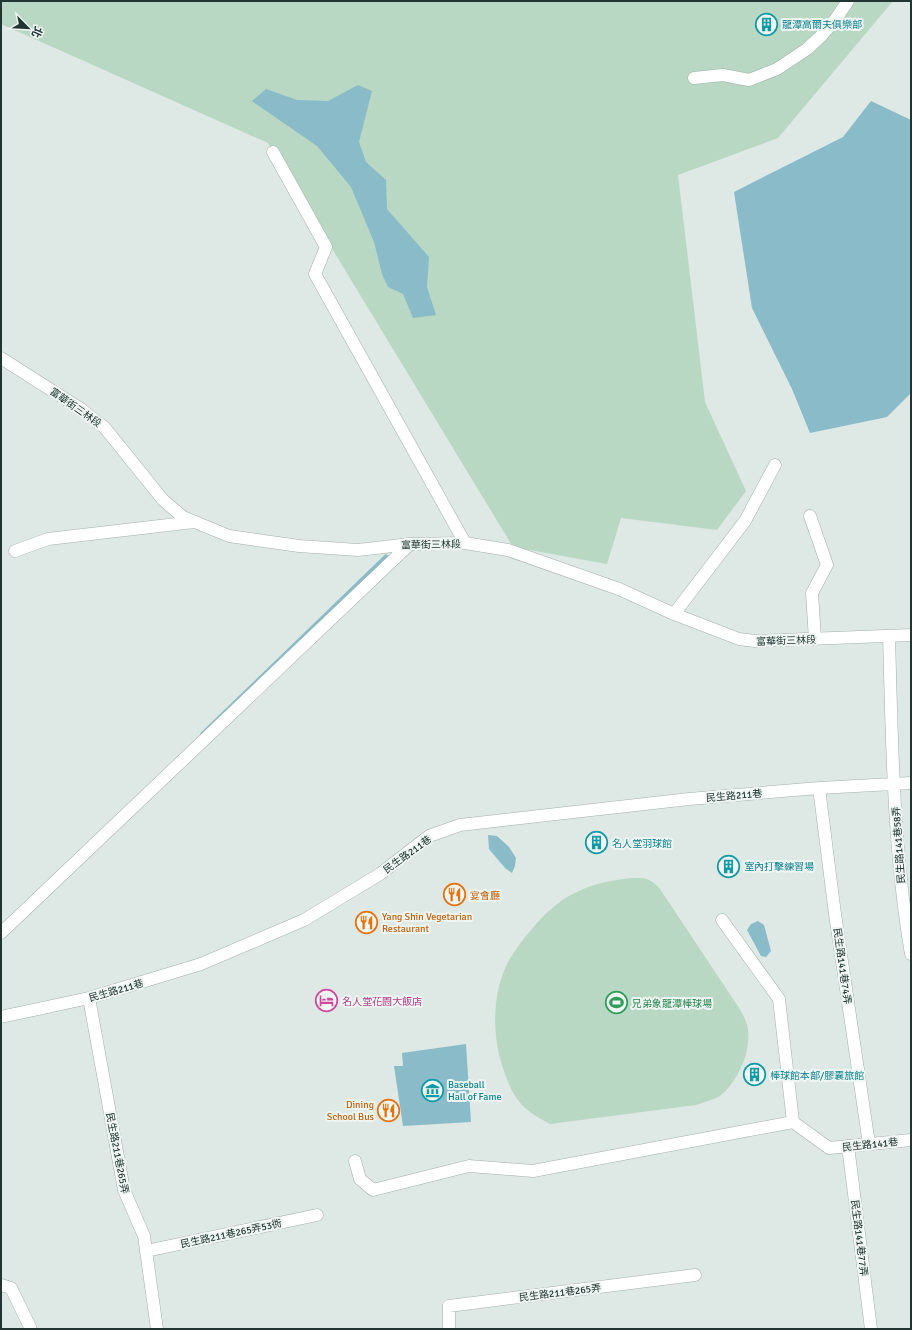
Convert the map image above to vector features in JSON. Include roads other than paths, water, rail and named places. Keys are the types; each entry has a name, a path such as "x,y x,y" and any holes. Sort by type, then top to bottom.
{"street":[{"path":"694,78 723,76 749,80 777,69 807,49 821,36 835,20 848,1"},
{"path":"273,152 326,247 315,274 465,543"},
{"name":"富華街三林段","path":"1,358 81,409 105,428 163,500 183,517 229,536 299,546 358,550 410,544 465,543 508,550 619,589 674,614 739,639 755,641 911,635"},
{"path":"674,614 745,521 775,465"},
{"path":"810,516 827,566 812,594 815,638"},
{"path":"15,551 48,539 196,522"},
{"path":"1,933 410,544"},
{"name":"民生路141巷58弄","path":"889,636 894,784 903,910 911,954"},
{"name":"民生路211巷","path":"1,1017 89,998 202,964 304,920 380,874 429,836 460,825 689,799 819,788 911,783"},
{"name":"民生路141巷74弄","path":"819,788 835,914 869,1144"},
{"path":"355,1161 360,1179 373,1190 469,1166 533,1171 793,1122 779,999 722,920"},
{"name":"民生路211巷265弄","path":"89,998 124,1190 144,1236 157,1329"},
{"name":"民生路141巷","path":"793,1122 829,1148 911,1140"},
{"name":"民生路141巷77弄","path":"848,1146 871,1329"},
{"name":"民生路211巷265弄53衖","path":"146,1251 317,1215"},
{"name":"民生路211巷265弄","path":"449,1329 449,1306 694,1275"},
{"path":"2,1285 10,1288 30,1327"}],"water":[{"path":"358,85 372,91 359,142 366,162 386,180 387,209 429,257 427,287 436,315 413,318 403,294 388,287 382,274 374,242 351,187 317,146 252,101 266,89 297,100 328,101"},
{"path":"871,101 911,120 911,393 887,417 810,433 792,389 752,308 734,192 843,137"},
{"path":"488,835 497,836 509,847 516,858 512,873 505,868 489,849"},
{"path":"758,921 764,925 771,951 766,957 761,956 747,930 751,924"},
{"path":"466,1044 471,1122 403,1126 394,1066 403,1066 402,1053"}],"waterway":[{"path":"202,734 386,556"}],"place":[{"name":"龍潭高爾夫俱樂部","path":"766,24"},
{"name":"名人堂羽球館","path":"596,843"},
{"name":"室內打擊練習場","path":"728,866"},
{"name":"宴會廳","path":"454,895"},
{"name":"Yang Shin Vegetarian Restaurant","path":"366,922"},
{"name":"名人堂花園大飯店","path":"327,1001"},
{"name":"兄弟象龍潭棒球場","path":"616,1003"},
{"name":"棒球館本部/膠囊旅館","path":"755,1075"},
{"name":"Baseball Hall of Fame","path":"433,1090"},
{"name":"Dining School Bus","path":"389,1110"}]}
